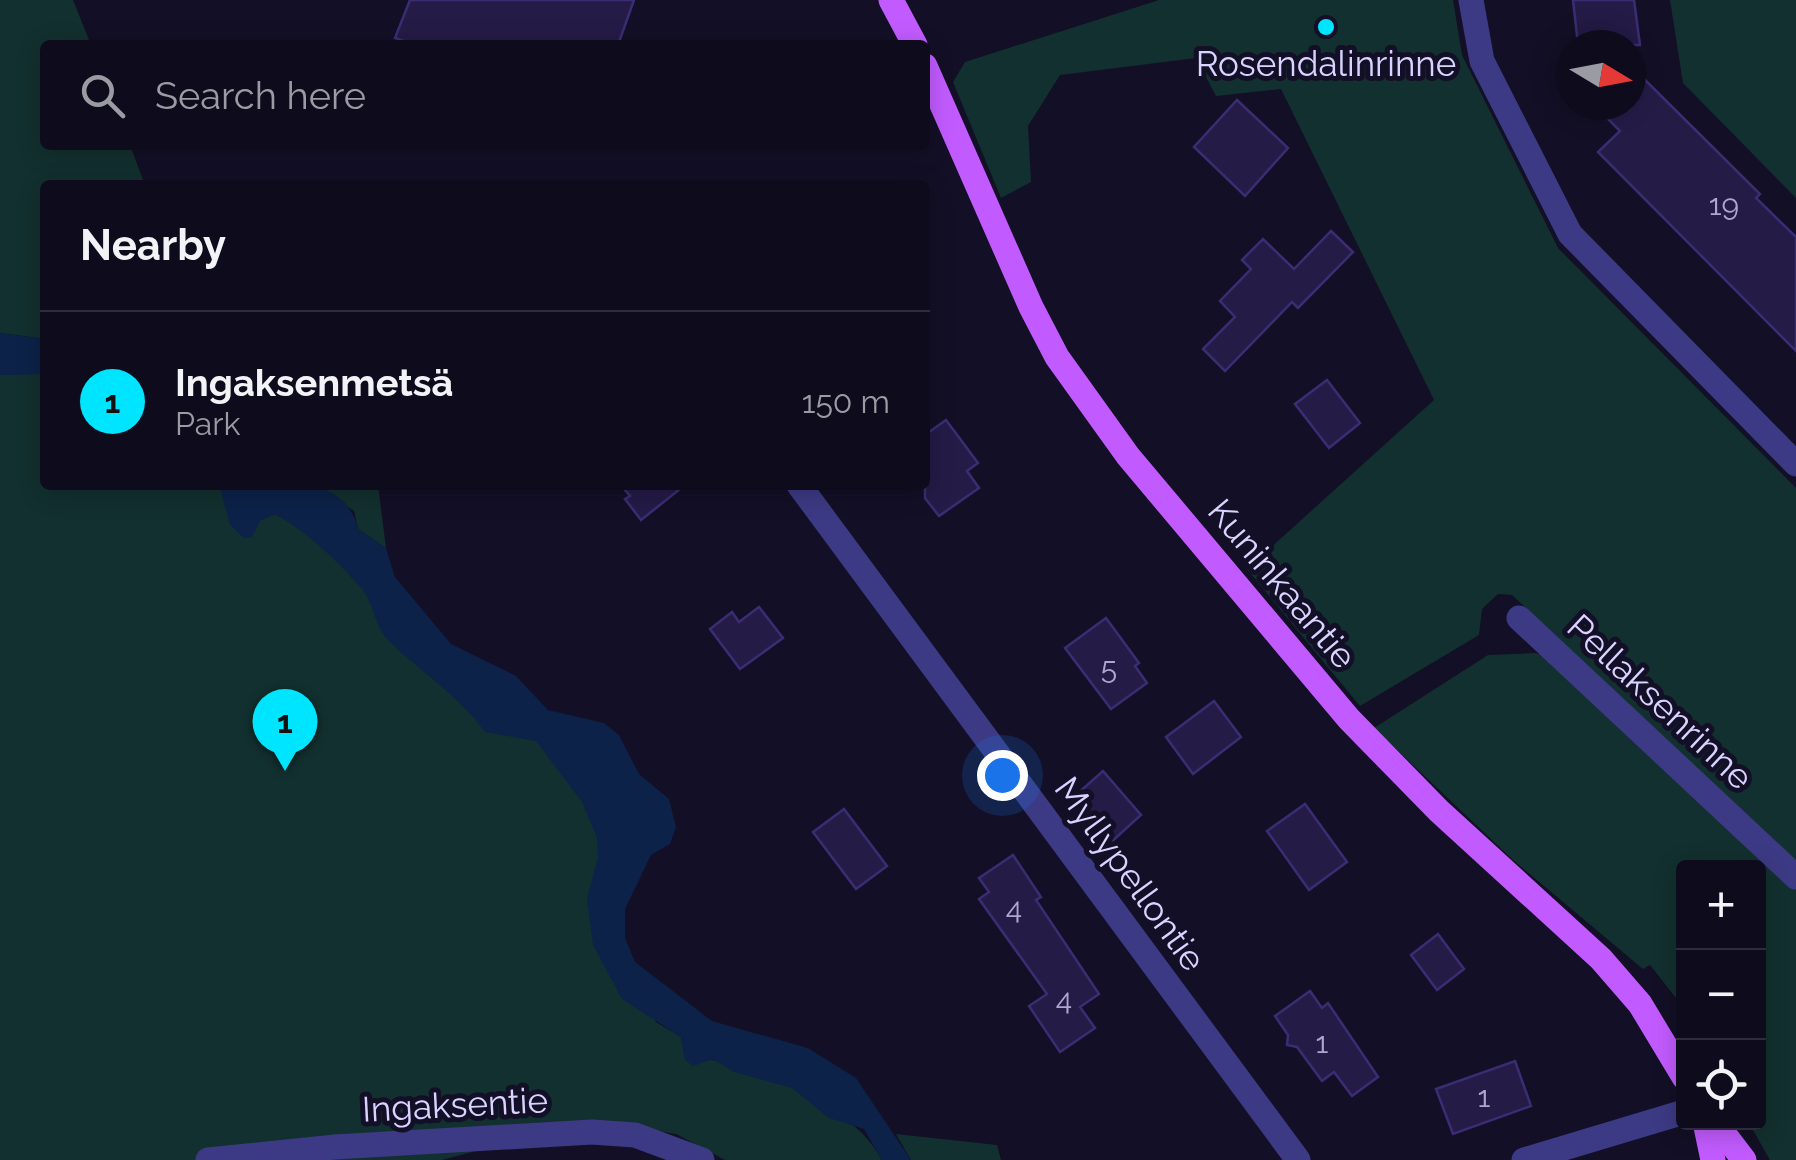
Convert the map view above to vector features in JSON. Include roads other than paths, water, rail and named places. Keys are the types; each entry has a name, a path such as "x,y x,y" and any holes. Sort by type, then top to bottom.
{"main road":[{"path":"891,0 912,40"},
{"name":"Kuninkaantie","path":"930,77 1031,308 1057,358 1128,456 1349,719 1614,974 1640,1004 1676,1063"},
{"path":"1707,1130 1713,1160"},
{"path":"1720,1130 1744,1160"}],"street":[{"path":"1471,0 1482,61 1570,234 1796,464"},
{"name":"Myllypellontie","path":"803,490 1298,1160"},
{"name":"Pellaksenrinne","path":"1519,618 1796,877"},
{"path":"1524,1160 1676,1114"},
{"name":"Ingaksentie","path":"208,1160 335,1146 592,1132 635,1135 702,1160"}],"water":[{"path":"0,333 40,338 40,374 0,375"},
{"path":"220,490 325,490 337,496 350,510 358,529 386,548 395,577 451,644 516,676 548,710 604,723 619,735 639,774 669,799 676,827 670,844 651,855 625,909 625,938 635,962 712,1021 808,1048 856,1078 911,1160 882,1160 864,1129 829,1118 792,1088 734,1072 713,1059 693,1066 685,1060 681,1037 622,999 593,945 587,898 598,857 597,838 582,802 536,741 485,732 452,696 390,642 362,589 298,529 275,514 260,521 252,537 244,538 230,525"}],"place":[{"name":"Rosendalinrinne","path":"1326,27"},
{"name":"Ingaksenmetsä","path":"285,771"}]}
